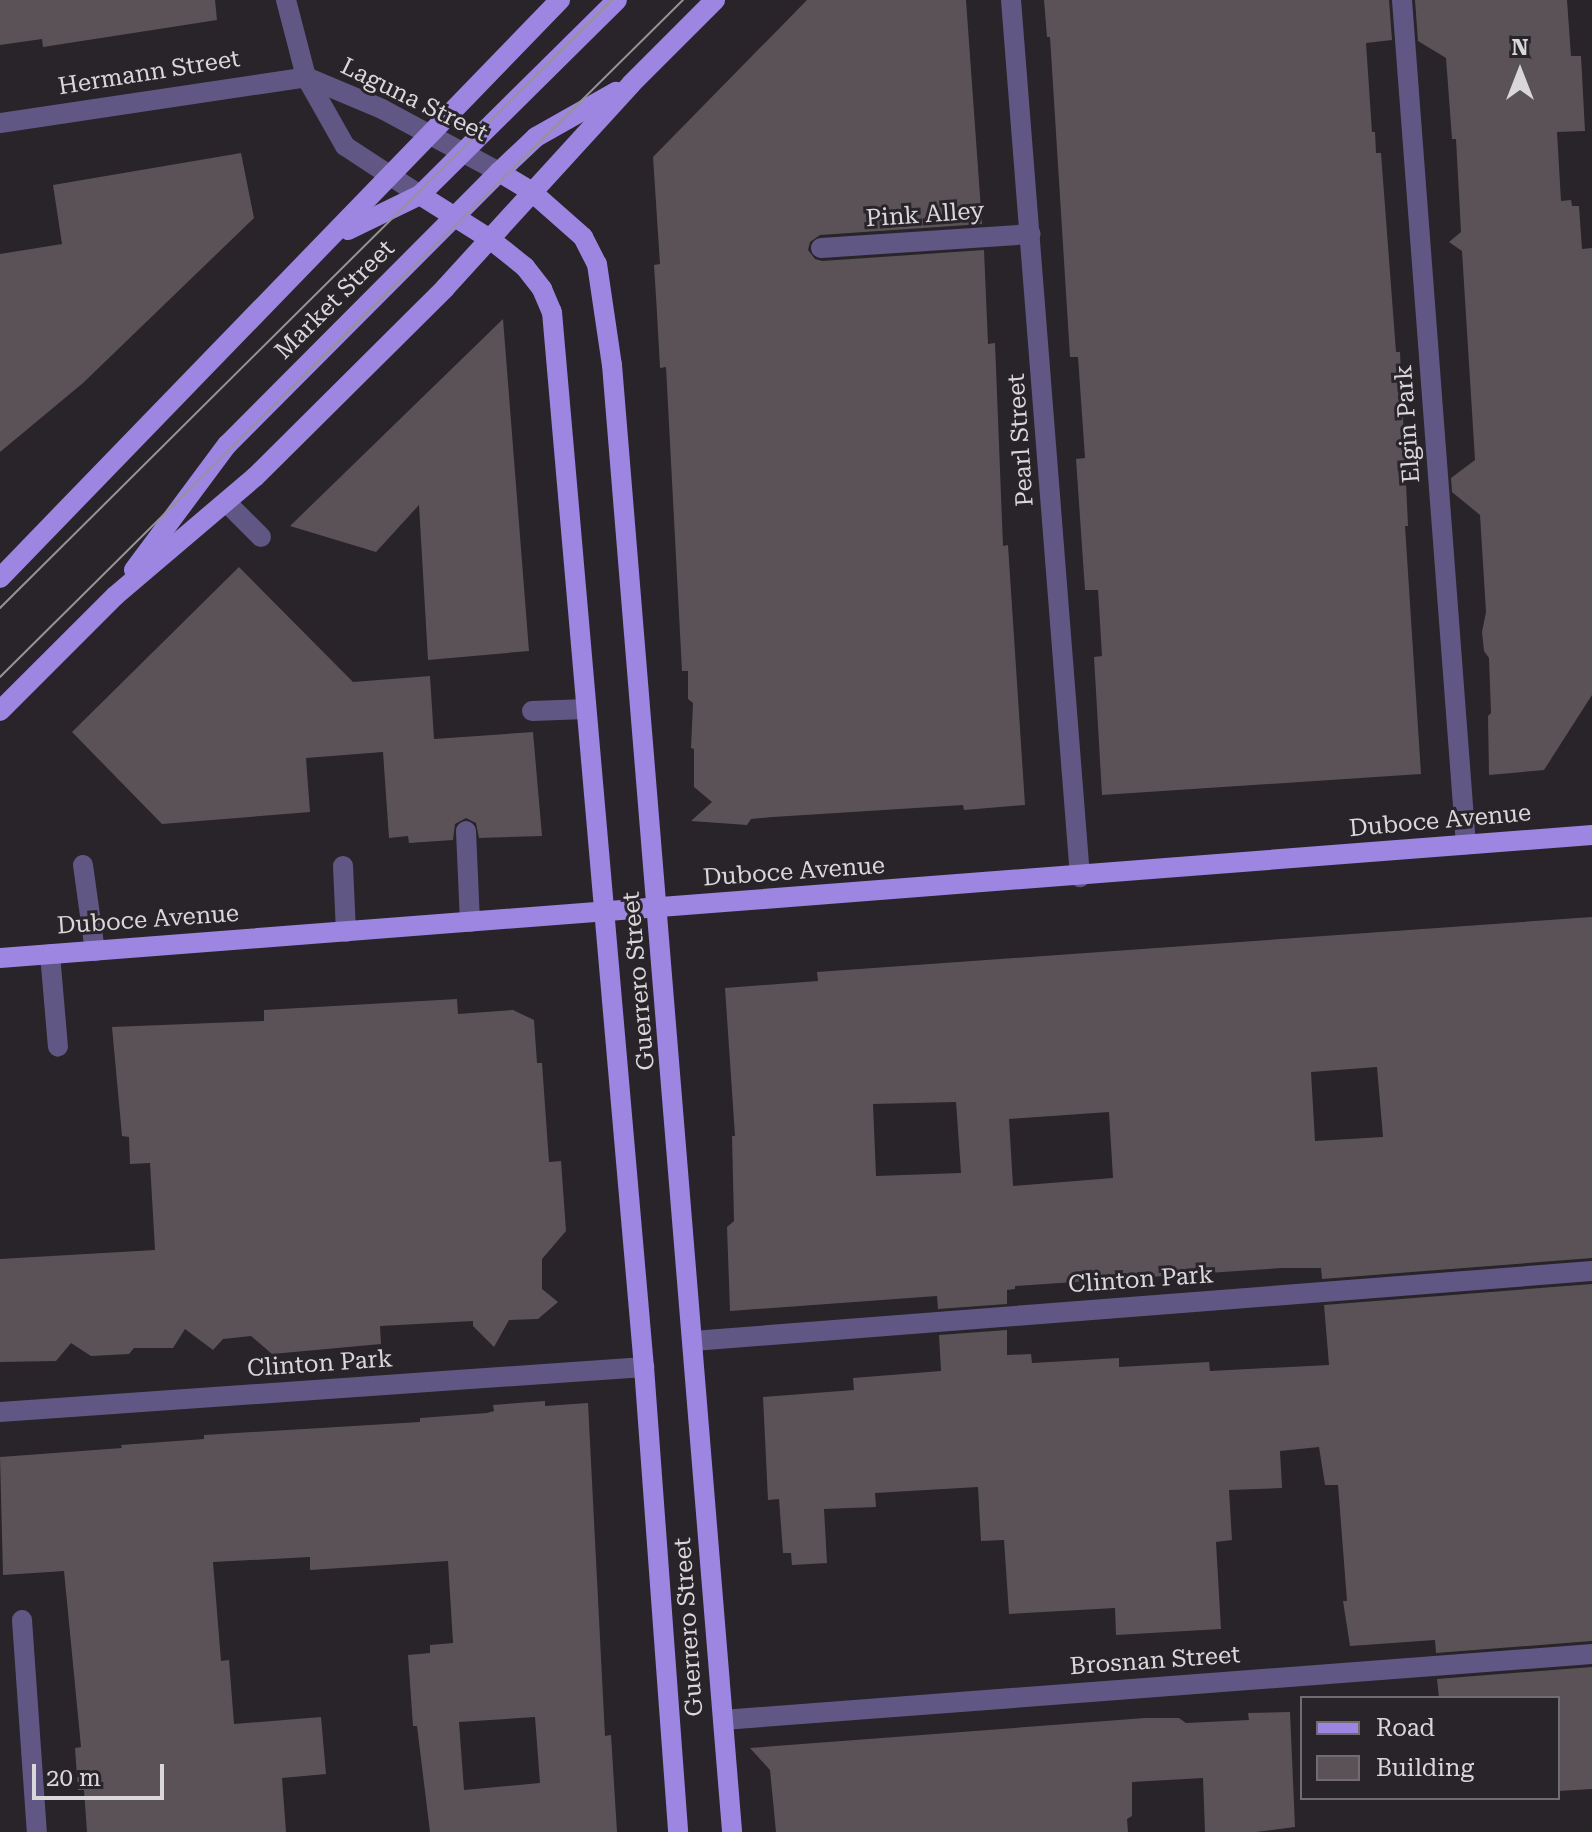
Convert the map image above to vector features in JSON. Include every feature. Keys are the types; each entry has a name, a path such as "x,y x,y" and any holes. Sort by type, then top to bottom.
{"main road":[{"name":"Market Street","path":"0,578 392,178 428,135 560,0"},
{"name":"Market Street","path":"334,237 420,195 617,0"},
{"name":"Market Street","path":"0,711 115,596 227,503 434,299 631,84 715,0"},
{"name":"Market Street","path":"115,596 227,445 499,172 536,137 631,84"},
{"name":"Guerrero Street","path":"499,172 532,192 583,237 597,264 603,299 612,365 659,908 732,1832"},
{"name":"Guerrero Street","path":"420,195 490,239 525,267 542,289 552,312 644,1367 678,1832"},
{"name":"Duboce Avenue","path":"0,958 1080,877 1592,835"}],"street":[{"name":"Laguna Street","path":"286,0 306,77 345,146 420,195"},
{"name":"Pearl Street","path":"1011,0 1080,877"},
{"name":"Elgin Park","path":"1402,0 1466,845"},
{"name":"Laguna Street","path":"306,77 382,109 499,172"},
{"name":"Hermann Street","path":"0,123 306,77"},
{"name":"Pink Alley","path":"821,248 1031,234"},
{"path":"227,503 261,537"},
{"path":"532,711 586,709"},
{"path":"466,831 470,922"},
{"path":"83,865 95,951"},
{"path":"343,866 346,932"},
{"path":"50,954 58,1047"},
{"name":"Clinton Park","path":"693,1341 1592,1271"},
{"name":"Clinton Park","path":"0,1412 644,1367"},
{"path":"22,1620 37,1832"},
{"name":"Brosnan Street","path":"723,1720 1592,1654"}],"building":[{"path":"0,0 215,0 217,20 43,47 42,39 0,45"},
{"path":"807,0 966,0 982,224 820,235 810,242 808,250 815,259 822,261 984,250 988,344 995,343 1003,546 1008,545 1025,805 964,810 963,805 773,817 751,819 747,825 691,821 712,802 694,787 694,749 691,748 693,703 688,699 688,671 682,671 666,367 660,368 654,265 660,264 653,157"},
{"path":"1044,0 1389,0 1392,40 1366,43 1372,132 1375,132 1376,153 1381,153 1396,352 1400,352 1408,526 1405,526 1421,774 1102,795 1094,657 1102,656 1098,590 1085,590 1076,459 1085,458 1078,357 1070,357 1050,37 1047,37"},
{"path":"1415,0 1567,0 1571,56 1581,56 1585,131 1557,132 1561,201 1571,200 1572,206 1579,206 1582,249 1592,248 1592,695 1544,770 1489,775 1488,716 1491,713 1489,658 1484,651 1482,632 1486,612 1480,515 1452,492 1451,478 1475,460 1462,251 1449,242 1461,232 1456,139 1452,139 1446,58 1418,41"},
{"path":"241,153 254,218 83,383 0,452 0,254 62,244 53,185"},
{"path":"503,319 529,651 428,660 419,505 376,552 290,526"},
{"path":"239,567 353,682 430,676 434,739 533,732 542,836 479,838 476,823 466,818 455,824 453,840 409,843 408,836 389,838 383,752 306,758 310,812 162,824 72,732"},
{"path":"1592,917 1592,1258 1322,1279 1321,1268 1282,1268 1015,1286 1015,1289 1007,1290 1007,1304 938,1309 937,1296 730,1311 727,1227 734,1221 732,1136 735,1136 725,988 818,981 817,972","holes":["1377,1067 1383,1137 1315,1141 1311,1072","956,1102 961,1173 876,1176 873,1104","1109,1112 1113,1178 1013,1186 1009,1119"]},
{"path":"457,999 458,1014 513,1010 534,1020 537,1063 542,1063 549,1162 561,1161 566,1231 542,1259 542,1289 558,1302 538,1319 509,1320 494,1347 473,1326 473,1321 380,1326 381,1344 272,1354 251,1336 223,1339 213,1350 185,1329 173,1348 134,1348 129,1354 91,1356 71,1343 56,1361 0,1362 0,1259 155,1250 150,1163 130,1164 129,1137 122,1136 112,1027 264,1021 264,1010"},
{"path":"1592,1284 1592,1641 1436,1653 1435,1640 1350,1646 1343,1601 1347,1601 1338,1485 1325,1485 1319,1447 1280,1451 1282,1488 1229,1490 1232,1540 1216,1542 1221,1629 1116,1635 1115,1608 1009,1614 1004,1540 981,1541 978,1487 875,1493 876,1507 824,1509 827,1563 792,1565 791,1553 783,1553 779,1499 768,1500 763,1397 854,1390 853,1378 941,1371 939,1335 1007,1330 1007,1355 1031,1354 1032,1363 1119,1358 1119,1367 1209,1362 1210,1371 1329,1365 1324,1305"},
{"path":"545,1401 545,1406 588,1403 605,1736 611,1735 617,1832 430,1832 417,1726 413,1726 408,1655 430,1653 430,1645 453,1643 448,1561 310,1570 310,1557 213,1562 221,1661 229,1660 234,1724 321,1717 326,1774 282,1778 286,1832 87,1832 84,1790 78,1790 75,1748 81,1747 64,1571 3,1575 0,1457 122,1448 121,1445 204,1439 204,1435 420,1422 420,1418 487,1413 494,1411 493,1405","holes":["535,1717 540,1783 464,1790 459,1722"]},
{"path":"1592,1667 1592,1789 1560,1791 1560,1696 1439,1696 1437,1679"},
{"path":"1290,1712 1295,1827 1256,1832 1205,1832 1203,1778 1132,1782 1132,1816 1127,1819 1128,1832 776,1832 770,1770 750,1748 1145,1718 1179,1718 1186,1723 1249,1720 1248,1713"}],"tram line":[{"path":"0,608 612,0"},
{"path":"0,677 683,0"}]}
